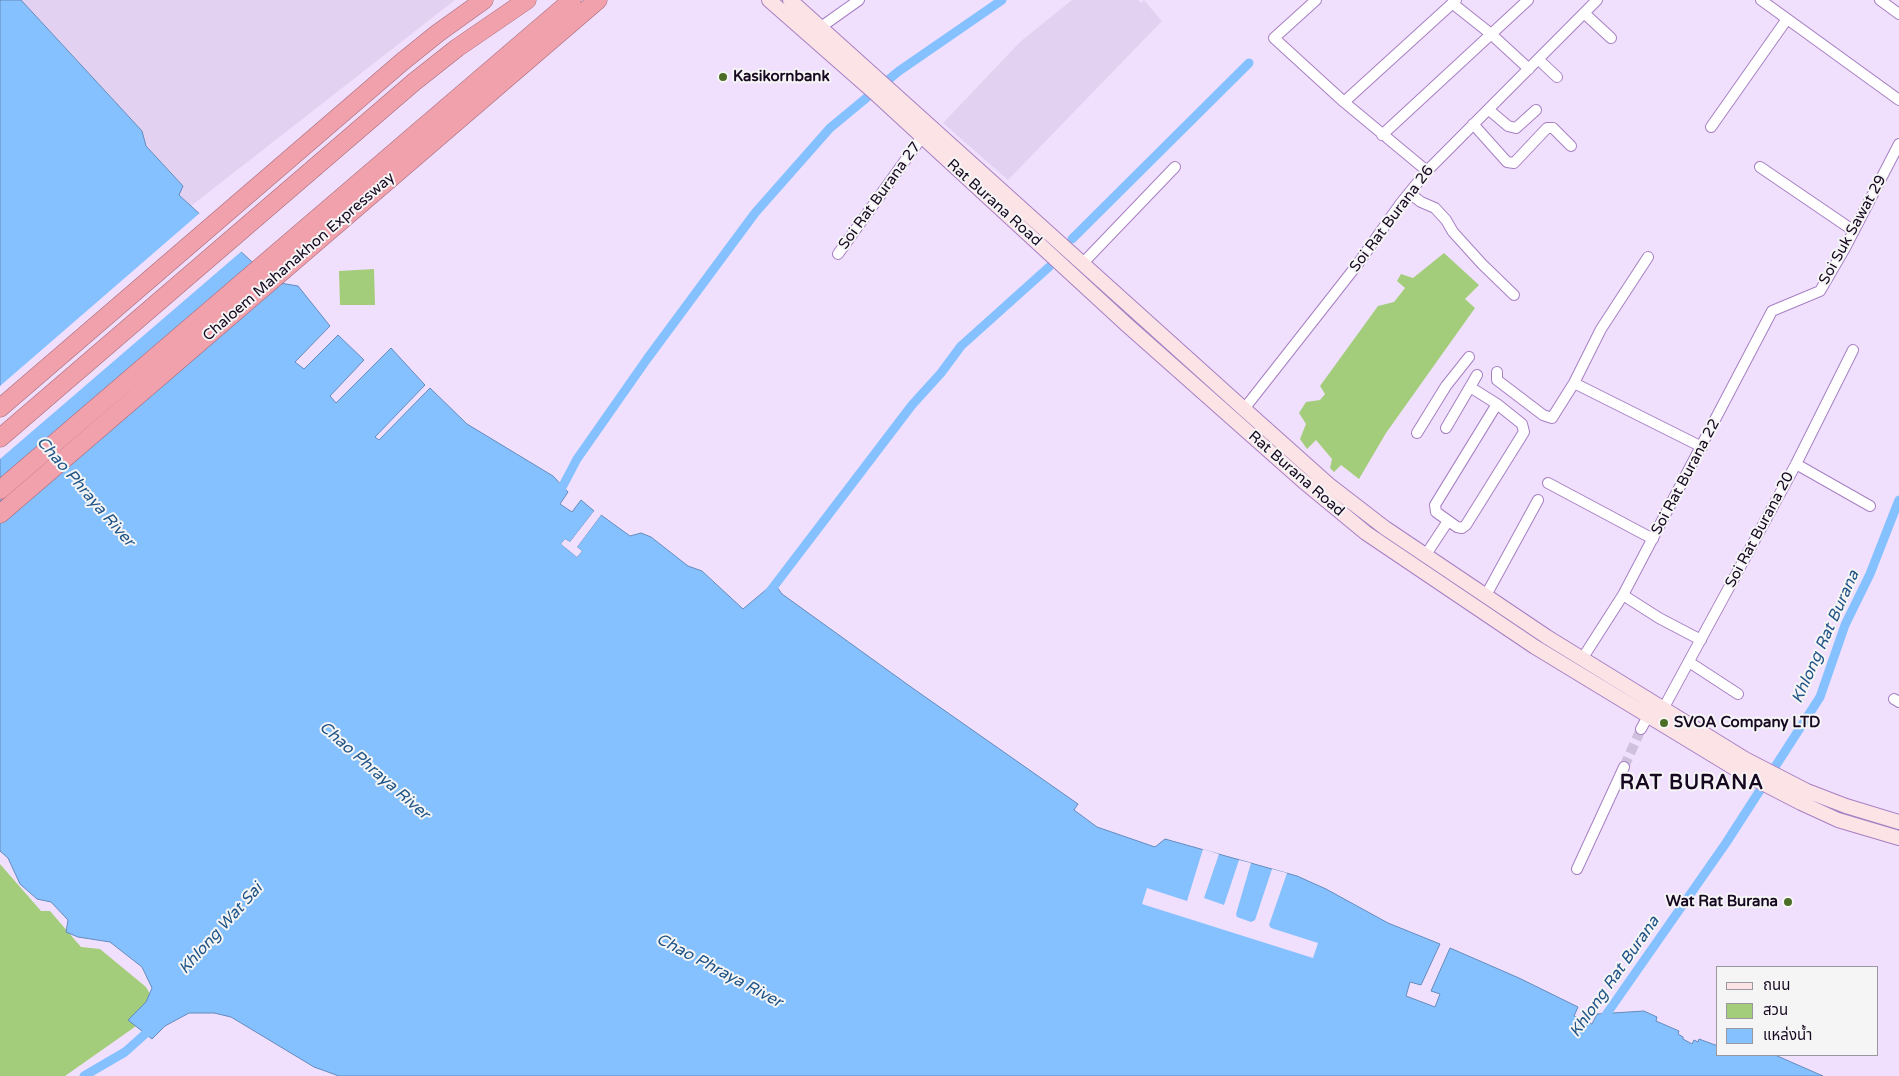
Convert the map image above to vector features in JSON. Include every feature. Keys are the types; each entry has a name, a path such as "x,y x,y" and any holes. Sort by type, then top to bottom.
{"highway":[{"path":"0,408 402,62 484,0"},
{"path":"0,438 407,88 470,38 527,0"},
{"name":"Chaloem Mahanakhon Expressway","path":"0,490 572,0"},
{"name":"Chaloem Mahanakhon Expressway","path":"0,514 598,0"}],"main road":[{"name":"Rat Burana Road","path":"769,0 876,87 1082,264 1348,500 1485,596 1664,709 1742,765"},
{"name":"Rat Burana Road","path":"790,0 821,27 922,137 1127,325 1338,511 1366,533 1488,616 1648,716 1804,797 1838,820 1899,838"},
{"name":"Rat Burana Road","path":"1804,797 1846,806 1899,822"}],"street":[{"path":"821,27 859,0"},
{"path":"1316,0 1274,38 1344,102 1427,171"},
{"path":"1382,135 1528,0"},
{"name":"Soi Rat Burana 26","path":"1244,409 1357,265 1427,171 1597,0"},
{"path":"1761,0 1899,100"},
{"path":"1880,0 1899,14"},
{"path":"1344,102 1454,2 1529,68"},
{"path":"1584,13 1612,38"},
{"path":"1712,127 1787,19"},
{"path":"1539,60 1557,77"},
{"path":"1489,110 1508,126 1516,128 1536,110"},
{"path":"1473,124 1507,162 1514,163 1547,128 1553,128 1572,146"},
{"name":"Soi Rat Burana 27","path":"838,254 922,137"},
{"name":"Soi Suk Sawat 29","path":"1793,302 1820,291 1854,231 1899,144"},
{"path":"1082,264 1175,167"},
{"path":"1760,168 1854,231"},
{"path":"1409,193 1421,202 1435,208 1446,220 1453,232 1514,295"},
{"path":"1497,372 1497,380 1543,416 1550,419 1553,417 1574,383 1601,329 1648,257"},
{"name":"Soi Rat Burana 22","path":"1582,659 1623,595 1772,311 1793,302"},
{"name":"Soi Rat Burana 20","path":"1664,709 1796,464 1853,350"},
{"path":"1417,433 1446,386 1469,357"},
{"path":"1446,428 1477,375"},
{"path":"1574,383 1702,446"},
{"path":"1470,387 1497,404 1522,424 1524,432 1466,525 1462,528 1457,527 1436,512 1435,505 1497,404"},
{"path":"1796,464 1870,506"},
{"path":"1548,483 1653,539"},
{"path":"1485,596 1538,500"},
{"path":"1426,556 1448,521"},
{"path":"1623,595 1658,618 1701,640"},
{"path":"1689,662 1738,694"},
{"path":"1641,729 1648,716"},
{"path":"1577,869 1624,767"}],"shaded area":[{"path":"21,0 455,0 191,206 179,194 183,186 146,146 142,131"},
{"path":"1072,0 1138,0 1141,3 1144,0 1162,21 1008,180 943,123 1021,41"}],"green space":[{"path":"1444,253 1479,285 1465,299 1475,308 1386,433 1359,479 1341,465 1334,472 1330,468 1332,459 1316,440 1307,449 1300,439 1306,424 1299,413 1306,402 1320,400 1325,394 1320,386 1378,306 1394,302 1405,288 1397,281 1401,274 1413,278"},
{"path":"374,269 375,305 340,305 339,271"},
{"path":"0,864 41,911 50,911 81,947 100,949 146,987 152,997 139,1024 65,1076 0,1076"}],"water":[{"name":"Chao Phraya River","path":"0,0 21,0 142,131 146,146 183,186 179,195 274,282 298,286 330,326 295,362 304,369 338,335 364,360 330,396 336,403 391,348 425,385 375,437 379,440 430,388 467,424 553,476 568,492 560,504 572,512 581,500 594,511 570,542 565,539 561,544 577,557 582,551 577,547 601,515 630,536 641,533 651,537 688,566 702,571 743,609 774,583 782,594 1078,804 1074,810 1097,827 1155,847 1165,839 1297,876 1326,889 1388,923 1440,944 1421,985 1410,982 1406,996 1435,1007 1440,994 1431,991 1450,948 1519,978 1578,1007 1574,1016 1592,1024 1597,1014 1644,1011 1657,1017 1656,1021 1679,1031 1678,1034 1683,1039 1692,1044 1694,1040 1698,1042 1699,1039 1716,1045 1716,1056 1777,1056 1823,1076 339,1076 314,1067 231,1017 214,1013 189,1013 165,1026 152,1039 128,1020 146,1002 152,988 142,967 110,942 78,937 66,932 68,920 51,902 37,899 20,884 8,858 0,851"}],"pier":[{"path":"201,212 243,250 0,459 0,386"},
{"path":"594,511 596,512 572,544 566,542 565,544 577,553 578,551 575,546 599,514 601,515 577,547 582,551 577,557 561,544 565,539 570,542"},
{"path":"1203,849 1219,854 1204,898 1224,905 1239,860 1251,863 1236,914 1237,917 1251,922 1255,920 1272,869 1287,873 1269,925 1271,928 1318,943 1313,958 1142,904 1147,888 1187,901"}],"waterway":[{"path":"557,497 577,459 647,359 755,213 830,128 899,71 1002,0"},
{"path":"1072,239 1249,63"},
{"path":"768,594 912,405 941,373 961,346 1049,267"},
{"name":"Khlong Rat Burana","path":"1601,1022 1726,843 1820,697 1845,625 1870,574 1899,500"},
{"name":"Khlong Wat Sai","path":"84,1076 125,1052 153,1027"}],"tunnel":[{"path":"1624,767 1641,729"}],"place":[{"name":"Kasikornbank","path":"723,77"},
{"name":"SVOA Company LTD","path":"1664,723"},
{"name":"Wat Rat Burana","path":"1788,902"}],"district":[{"name":"RAT BURANA","path":"1692,784"}]}
